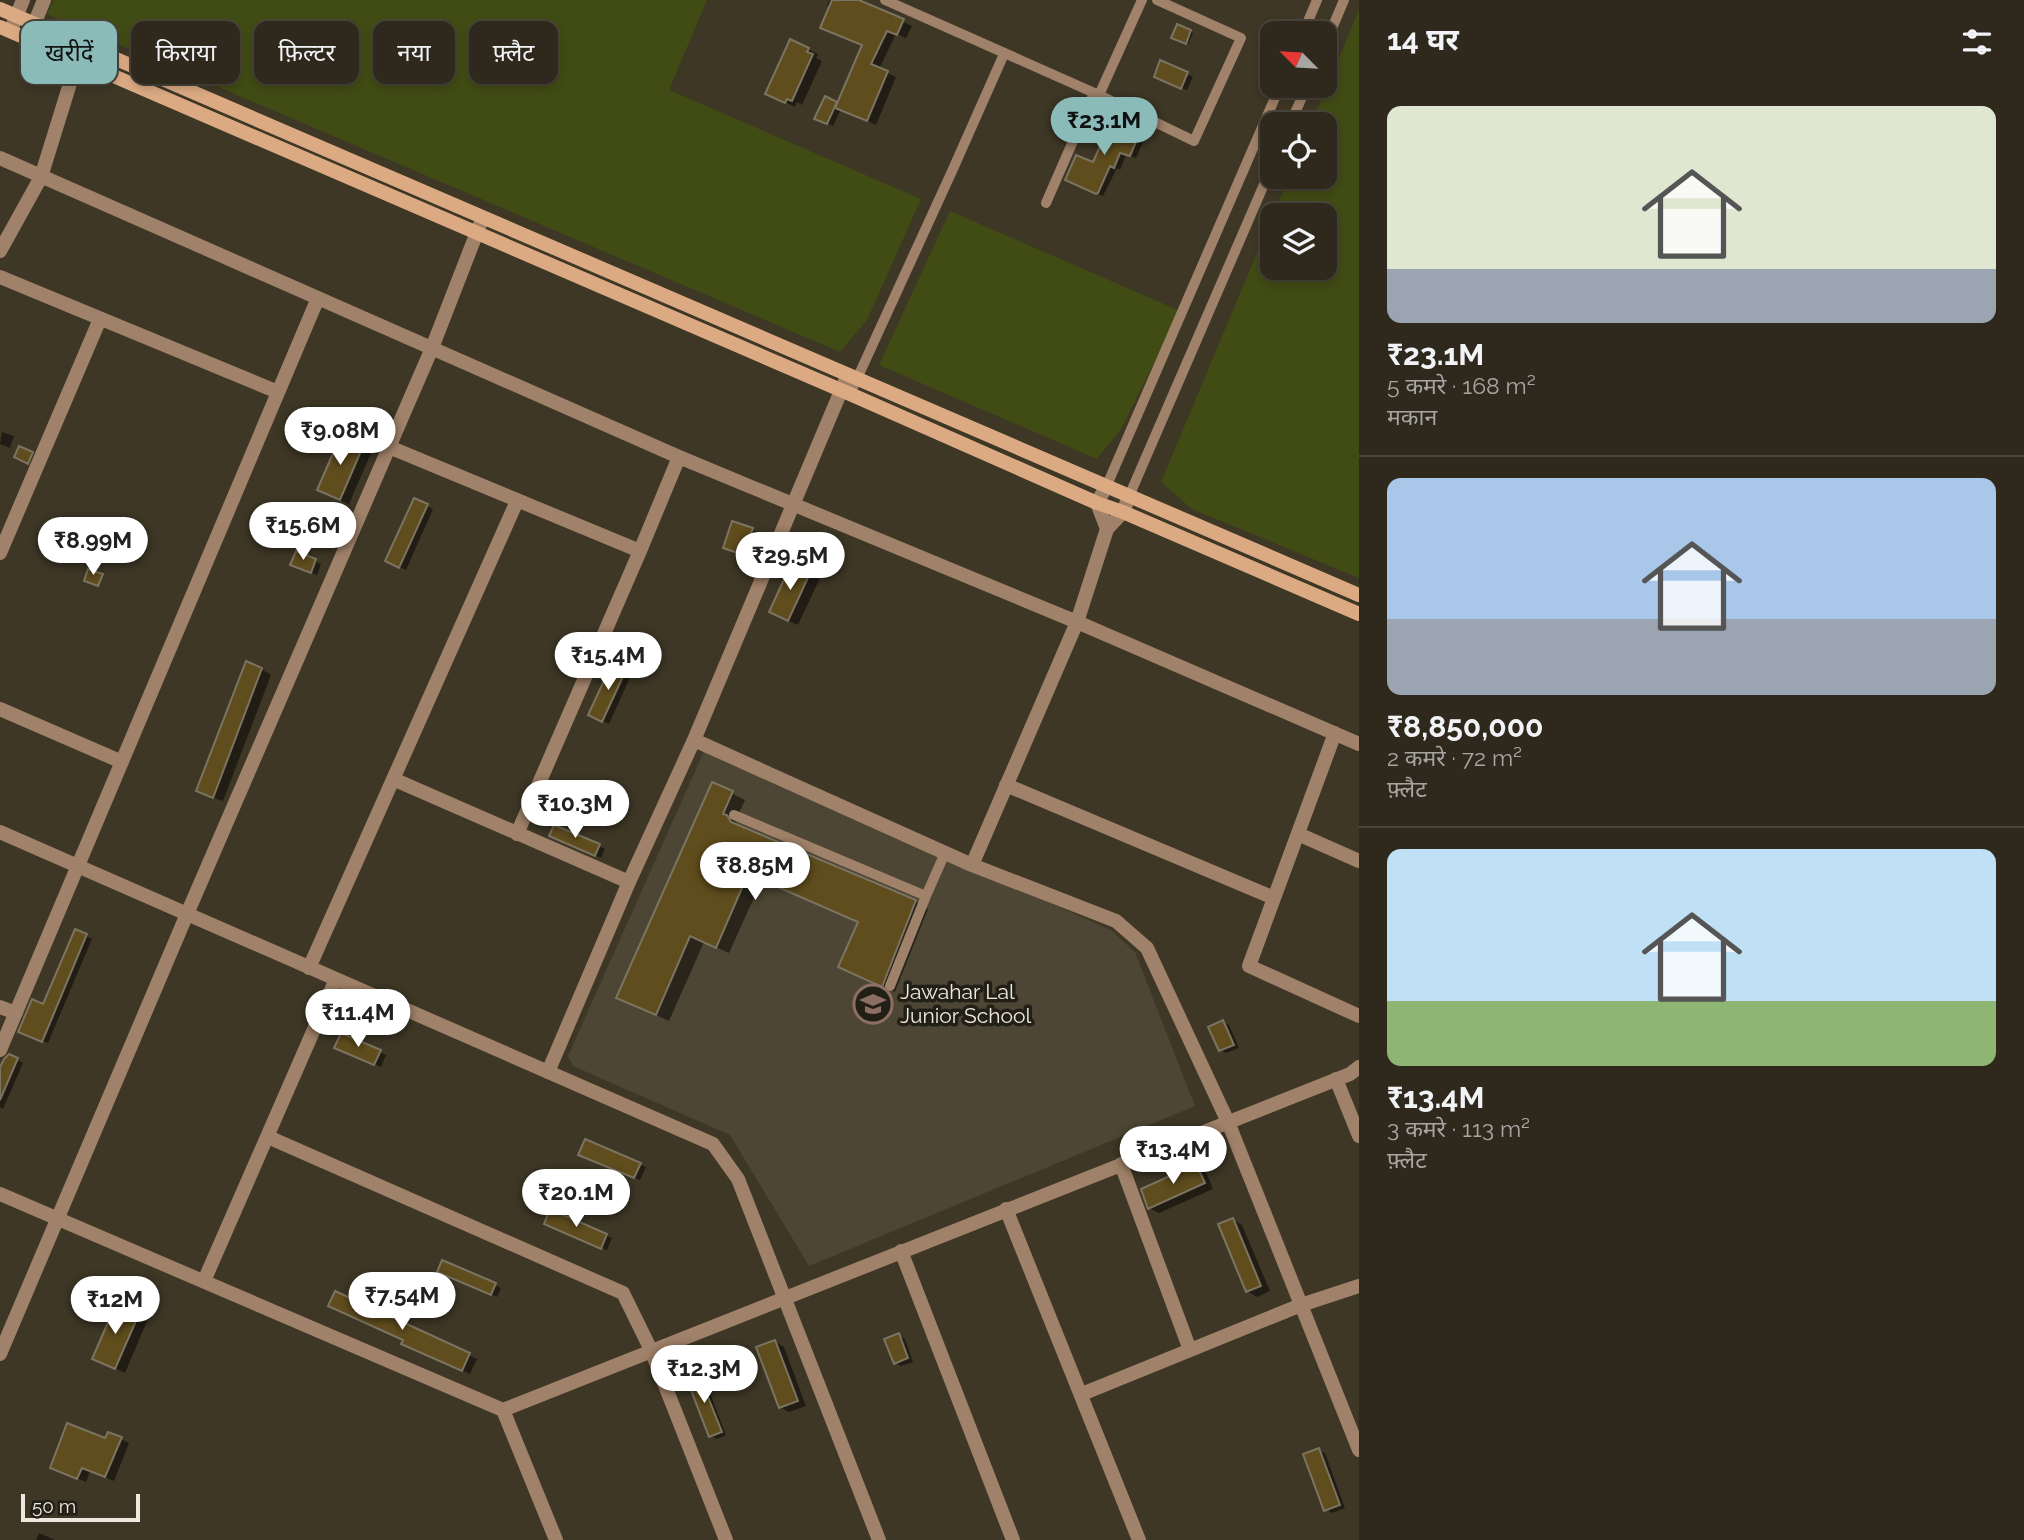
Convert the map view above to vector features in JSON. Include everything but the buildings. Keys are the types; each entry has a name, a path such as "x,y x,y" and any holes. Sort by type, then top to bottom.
{"street":[{"path":"5,29 16,16 23,0"},
{"path":"35,21 44,0"},
{"path":"0,9 27,21"},
{"path":"117,59 1359,594"},
{"path":"117,77 1097,503 1359,614"},
{"path":"0,251 41,177 70,84"},
{"path":"0,158 678,457 1077,622 1359,744"},
{"path":"0,1354 432,348 483,217"},
{"path":"0,277 278,392"},
{"path":"0,1050 318,298"},
{"path":"0,553 100,319"},
{"path":"548,1072 629,881 694,740 792,503 852,377"},
{"path":"389,446 640,551"},
{"path":"517,834 678,457"},
{"path":"1097,503 1107,485"},
{"path":"972,865 1077,622 1107,529 1123,512 1130,494"},
{"path":"309,968 517,501"},
{"path":"1097,503 1107,529"},
{"path":"0,709 122,762"},
{"path":"1335,733 1249,966 1359,1016"},
{"path":"694,740 972,865 1116,922 1147,948 1228,1122 1359,1450"},
{"path":"393,779 629,881"},
{"path":"1006,785 1274,898"},
{"path":"0,832 713,1144 738,1179 879,1540"},
{"path":"1298,834 1359,861"},
{"path":"204,1281 336,979"},
{"path":"0,1007 16,1013"},
{"path":"503,1410 1006,1209 1351,1075 1359,1136"},
{"path":"268,1137 624,1293 652,1350 726,1540"},
{"path":"1121,1164 1190,1350"},
{"path":"0,1194 503,1410 556,1540"},
{"path":"1006,1209 1139,1540"},
{"path":"901,1251 1013,1540"},
{"path":"1082,1394 1301,1305 1359,1286"}],"lane":[{"path":"885,0 1194,141 1241,38 1157,0"},
{"path":"1046,203 1142,0"},
{"path":"1308,21 1317,0"},
{"path":"1335,21 1344,0"},
{"path":"852,377 953,169 1004,54"},
{"path":"1107,485 1275,98"},
{"path":"1130,494 1262,189"},
{"path":"734,815 926,896"},
{"path":"890,986 945,853"}],"shaded area":[{"name":"Jawahar Lal Junior School","path":"705,749 1111,930 1135,952 1195,1106 809,1266 730,1135 573,1066 568,1056"}],"green space":[{"path":"54,0 707,0 669,90 921,199 867,320 840,352 211,84 240,84 240,21 131,21 131,50 117,44 117,21 63,21 47,14"},
{"path":"1359,10 1359,578 1192,509 1161,482 1260,246 1260,280 1337,280 1337,203 1278,203 1284,189 1337,189 1337,112 1316,112 1322,98 1337,98 1337,62"},
{"path":"950,211 1180,311 1121,429 1097,459 879,365"}],"place":[{"name":"Jawahar Lal Junior School","path":"873,1004"}]}
